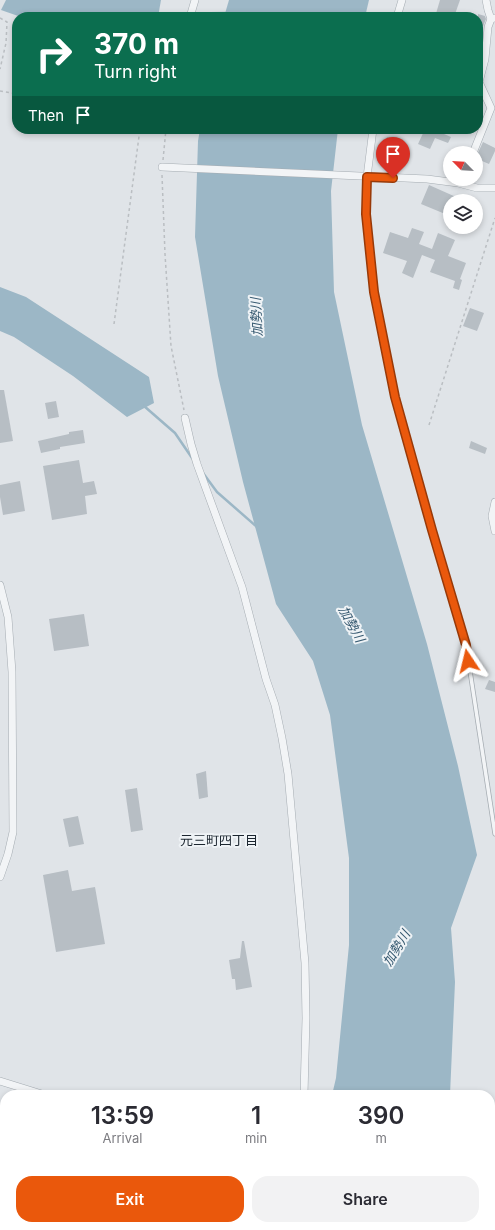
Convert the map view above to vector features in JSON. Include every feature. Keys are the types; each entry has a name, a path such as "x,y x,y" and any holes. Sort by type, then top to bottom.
{"street":[{"path":"191,12 195,0"},
{"path":"398,12 402,0"},
{"path":"483,66 488,27 493,19 488,10 486,0"},
{"path":"483,90 491,108 483,128"},
{"path":"367,177 372,134"},
{"path":"476,146 481,134"},
{"path":"162,166 443,180"},
{"path":"471,186 476,188 495,188"},
{"path":"185,418 197,464 242,587 266,679 275,705 282,738 288,774 305,963 306,1018 304,1090"},
{"path":"495,502 492,516 495,532"},
{"path":"0,585 8,617 12,672 13,832 8,854 0,877"},
{"path":"0,1081 29,1090"}],"lane":[{"path":"367,177 366,214 374,292 395,397 466,645 495,834"}],"path":[{"path":"0,18 7,22 6,43 0,69"},
{"path":"0,91 12,93"},
{"path":"114,324 139,134"},
{"path":"165,134 162,166 165,254 171,346 185,418"},
{"path":"429,425 495,218"}],"water":[{"path":"6,0 161,0 159,12 12,12 12,14 1,10"},
{"path":"229,0 369,0 366,12 225,12"},
{"name":"加勢川","path":"199,134 337,134 331,191 334,292 362,425 427,644 458,766 477,855 451,928 455,982 450,1090 333,1090 336,1078 349,945 349,858 330,715 313,661 276,604 243,482 218,376 195,237"},
{"path":"0,287 26,297 149,377 154,403 127,417 73,376 14,337 0,331"}],"building":[{"path":"440,0 460,0 456,12 436,12"},
{"path":"483,15 486,19 483,26"},
{"path":"423,134 444,134 451,137 448,143 435,138 430,149 418,144"},
{"path":"387,137 400,142 393,158 381,153"},
{"path":"483,142 495,148 489,164 483,161 483,146 481,146"},
{"path":"429,185 449,194 443,194 443,213 421,204"},
{"path":"412,228 424,232 419,244 432,249 438,233 455,240 448,256 466,263 460,279 462,280 459,290 453,288 455,281 430,272 435,260 422,255 413,278 402,273 407,261 383,253 390,232 408,238"},
{"path":"470,308 484,313 477,331 463,326"},
{"path":"0,390 4,390 13,441 0,443"},
{"path":"56,401 59,417 48,419 45,403"},
{"path":"83,430 85,443 60,447 60,449 41,453 38,441 69,434 69,432"},
{"path":"471,441 487,448 485,454 469,448"},
{"path":"79,460 83,483 94,481 97,494 85,496 87,514 52,520 43,466"},
{"path":"20,481 25,511 3,515 0,485"},
{"path":"84,614 89,646 54,651 49,619"},
{"path":"489,680 495,682 495,692 485,689"},
{"path":"206,771 208,797 199,799 196,774"},
{"path":"137,788 143,830 131,832 125,790"},
{"path":"78,816 84,844 69,847 63,819"},
{"path":"68,870 72,891 95,887 105,944 56,952 43,875"},
{"path":"242,941 244,941 252,987 236,990 235,979 232,979 229,960 240,958"}],"waterway":[{"path":"144,406 175,433 192,458"},
{"path":"203,473 217,492 257,527"}],"district":[{"name":"元三町四丁目","path":"219,840"}],"route":[{"path":"393,178 367,177 366,214 374,292 395,397 466,645 468,661"}]}
